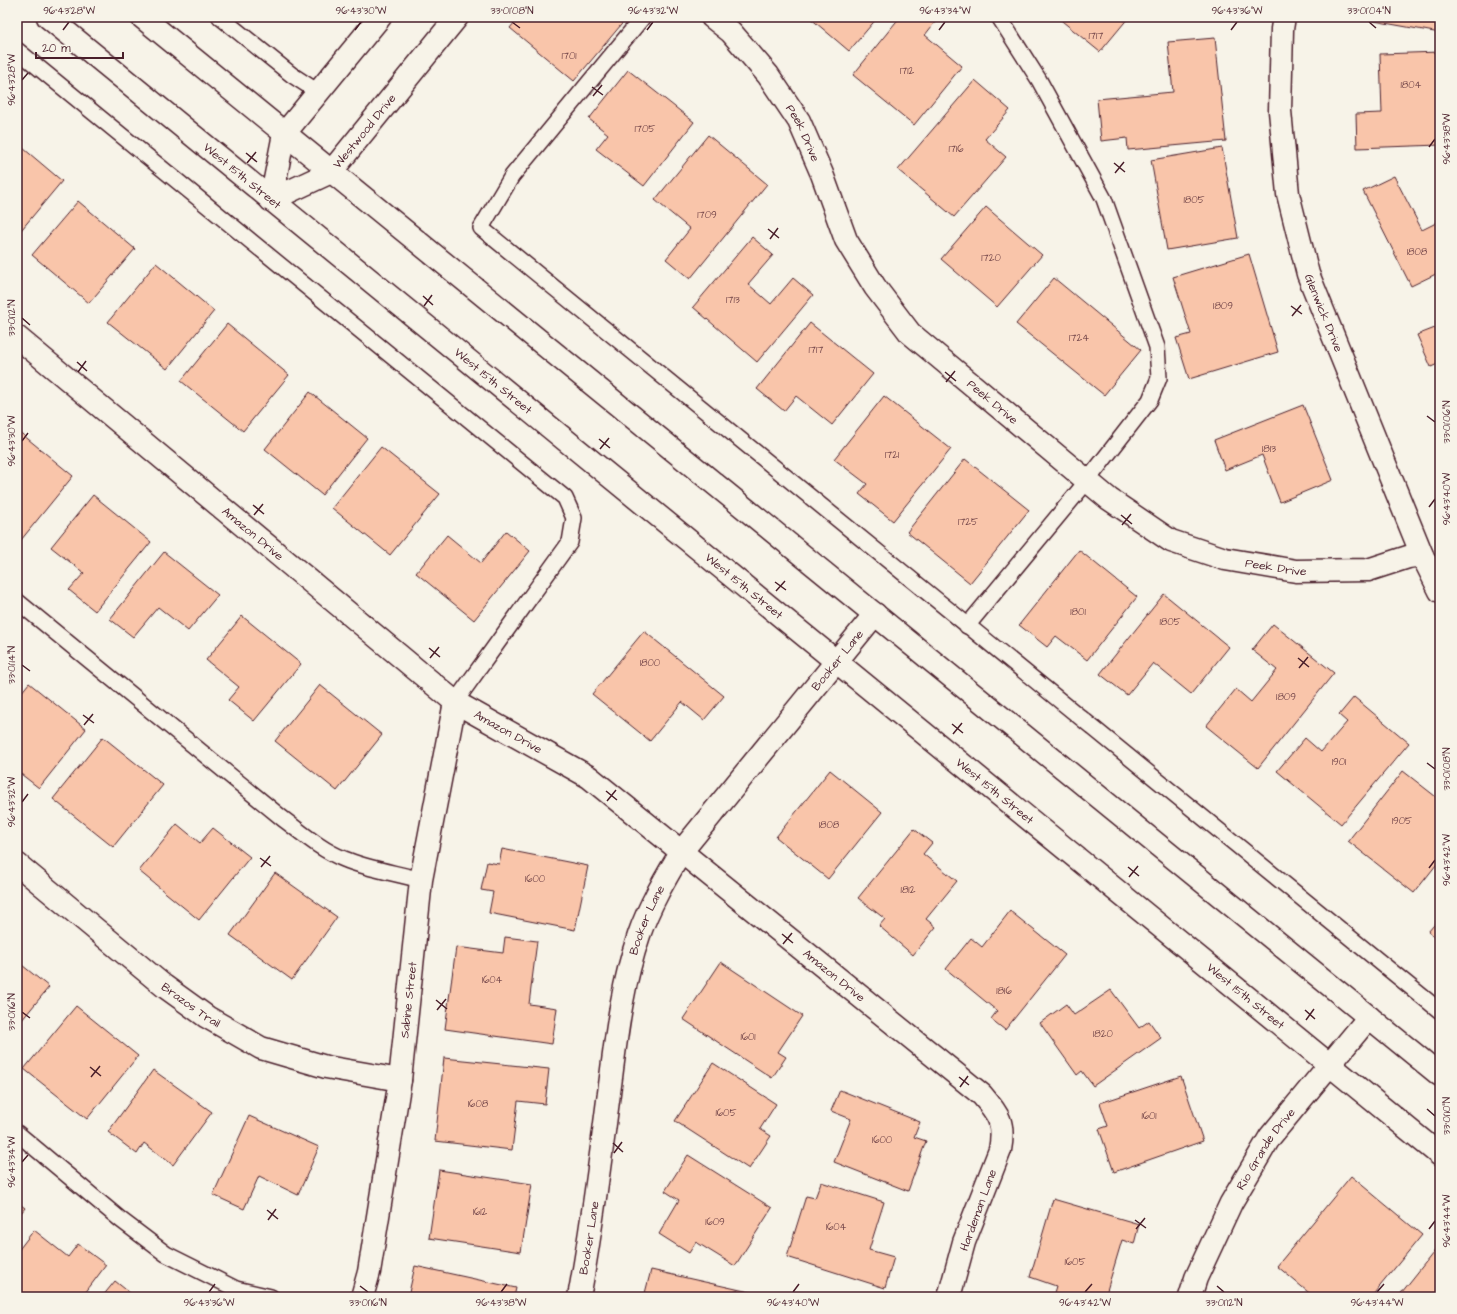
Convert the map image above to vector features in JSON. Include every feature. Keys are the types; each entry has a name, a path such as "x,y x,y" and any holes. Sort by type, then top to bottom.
{"street":[{"name":"West 15th Street","path":"48,17 1440,1155"},
{"path":"142,17 1440,1075"},
{"path":"271,200 284,134 380,17"},
{"name":"Westwood Drive","path":"271,200 331,172 457,17"},
{"name":"Peek Drive","path":"712,17 731,32 768,75 798,121 822,174 846,240 875,287 910,333 1109,499 1171,541 1225,559 1296,570 1368,570 1408,557 1422,556"},
{"name":"Glenwick Drive","path":"1284,17 1282,29 1280,111 1288,194 1308,274 1422,556 1440,591"},
{"name":"Amazon Drive","path":"17,337 455,702 589,778 982,1095 992,1107 1001,1122"},
{"name":"Booker Lane","path":"579,1297 591,1228 619,1013 624,989 646,915 681,852 875,614"},
{"name":"Sabine Street","path":"362,1297 369,1272 380,1210 400,1080 421,880 455,702"},
{"name":"Brazos Trail","path":"17,864 164,986 207,1017 261,1048 326,1067 400,1080"},
{"name":"Rio Grande Drive","path":"1190,1297 1196,1278 1231,1202 1270,1136 1369,1017"},
{"name":"Hardeman Lane","path":"949,1297 964,1242 1000,1150 1002,1136 1001,1122"}],"lane":[{"path":"220,17 292,75 318,92"},
{"path":"643,17 512,176 481,228 1440,1011"},
{"path":"967,626 1087,481 1150,400 1160,378 1157,348 1104,199 1039,80 999,17"},
{"path":"17,50 565,498 574,518 570,542 455,702"},
{"path":"17,601 282,818 316,844 342,858 360,865 421,880"},
{"path":"17,1132 121,1220 166,1254 236,1289 271,1297"}],"building":[{"path":"519,17 624,17 626,19 574,81 510,28"},
{"path":"809,17 878,17 849,51"},
{"path":"900,17 939,17 925,35 962,66 914,125 853,75"},
{"path":"1057,17 1129,17 1100,52"},
{"path":"1363,17 1440,17 1440,33 1363,19"},
{"path":"1215,38 1226,141 1128,150 1127,138 1101,141 1097,99 1173,92 1168,42"},
{"path":"1440,52 1440,145 1357,148 1356,114 1382,113 1380,54"},
{"path":"628,70 694,122 644,186 596,149 608,134 589,119"},
{"path":"975,80 1010,110 985,139 1006,157 954,217 898,170"},
{"path":"708,135 767,184 690,279 666,259 690,229 655,200"},
{"path":"17,143 62,181 17,235"},
{"path":"1222,148 1238,238 1167,250 1151,160"},
{"path":"1394,176 1422,230 1440,221 1440,272 1411,286 1363,191"},
{"path":"78,201 135,249 89,303 32,255"},
{"path":"986,207 1042,255 997,307 941,259"},
{"path":"752,237 773,255 748,284 771,304 793,278 813,295 757,362 693,307"},
{"path":"1249,254 1278,352 1189,379 1176,338 1191,334 1173,277"},
{"path":"156,263 214,311 167,369 108,322"},
{"path":"1054,278 1141,350 1104,395 1016,324"},
{"path":"810,323 873,374 832,425 796,396 784,411 757,389"},
{"path":"227,324 289,375 243,431 181,381"},
{"path":"1440,326 1440,363 1431,367 1417,335"},
{"path":"310,392 367,438 322,495 265,449"},
{"path":"884,396 951,449 893,521 859,494 867,484 834,459"},
{"path":"1303,405 1333,480 1280,502 1262,455 1225,470 1214,440"},
{"path":"17,430 73,476 21,540 17,536"},
{"path":"381,447 440,494 390,555 332,508"},
{"path":"965,459 1029,510 970,583 907,532"},
{"path":"93,495 151,542 95,611 69,590 84,573 51,547"},
{"path":"506,531 530,551 474,620 416,573 447,535 481,563"},
{"path":"1079,550 1137,597 1087,660 1056,636 1047,647 1019,625"},
{"path":"164,552 218,595 188,631 158,607 133,637 110,619"},
{"path":"1164,594 1229,647 1191,694 1153,663 1127,695 1100,674"},
{"path":"242,616 301,664 254,721 228,700 239,687 206,660"},
{"path":"1273,624 1334,673 1258,768 1206,726 1236,689 1251,702 1277,670 1252,650"},
{"path":"644,631 724,696 704,720 682,702 650,741 592,694"},
{"path":"29,683 86,729 39,788 17,771 17,698"},
{"path":"320,685 382,735 337,791 275,741"},
{"path":"1354,697 1409,743 1341,824 1277,771 1305,738 1321,752 1347,722 1339,715"},
{"path":"103,737 163,785 113,847 53,799"},
{"path":"830,770 882,812 828,879 776,837"},
{"path":"1403,771 1440,800 1440,860 1414,893 1348,841"},
{"path":"177,824 200,843 213,828 250,857 199,920 139,871"},
{"path":"914,829 932,843 923,854 957,881 926,919 936,927 913,955 879,926 885,919 858,898"},
{"path":"502,849 588,866 575,930 489,913 493,892 481,890 487,862 499,864"},
{"path":"275,873 337,917 292,980 230,935"},
{"path":"1010,911 1065,955 1005,1030 991,1019 997,1011 946,969 971,938 982,947"},
{"path":"1440,918 1440,941 1428,932"},
{"path":"505,937 537,941 529,1004 557,1008 552,1044 445,1029 456,947 503,953"},
{"path":"17,961 49,987 17,1026"},
{"path":"721,962 802,1016 778,1052 786,1057 772,1078 683,1019"},
{"path":"1111,990 1139,1028 1149,1021 1161,1038 1093,1086 1082,1071 1077,1075 1040,1023 1066,1004 1074,1015"},
{"path":"76,1006 138,1056 87,1119 24,1069"},
{"path":"444,1058 549,1069 545,1104 518,1101 512,1150 435,1141"},
{"path":"713,1063 776,1104 760,1129 771,1136 749,1169 675,1121"},
{"path":"153,1070 212,1112 173,1165 144,1143 137,1154 108,1132"},
{"path":"1181,1076 1203,1141 1114,1172 1099,1129 1108,1126 1100,1103"},
{"path":"840,1090 920,1122 914,1137 926,1141 908,1191 834,1162 851,1119 831,1111"},
{"path":"249,1116 319,1147 298,1195 259,1176 244,1209 213,1195"},
{"path":"688,1155 772,1208 735,1266 696,1242 689,1253 659,1234 679,1200 665,1191"},
{"path":"439,1170 532,1184 521,1252 429,1238"},
{"path":"1351,1176 1422,1235 1371,1297 1314,1297 1277,1266"},
{"path":"821,1182 884,1202 869,1250 894,1257 885,1288 787,1257 806,1196 815,1198"},
{"path":"1053,1199 1139,1224 1134,1244 1122,1240 1105,1297 1053,1296 1056,1286 1030,1277"},
{"path":"17,1202 25,1208 17,1218"},
{"path":"34,1230 68,1257 78,1244 106,1265 82,1297 17,1297 17,1252"},
{"path":"1437,1248 1440,1251 1440,1297 1398,1297"},
{"path":"415,1266 516,1288 514,1297 408,1297"},
{"path":"651,1270 754,1293 753,1297 644,1297"},
{"path":"115,1281 135,1297 102,1297"}]}
